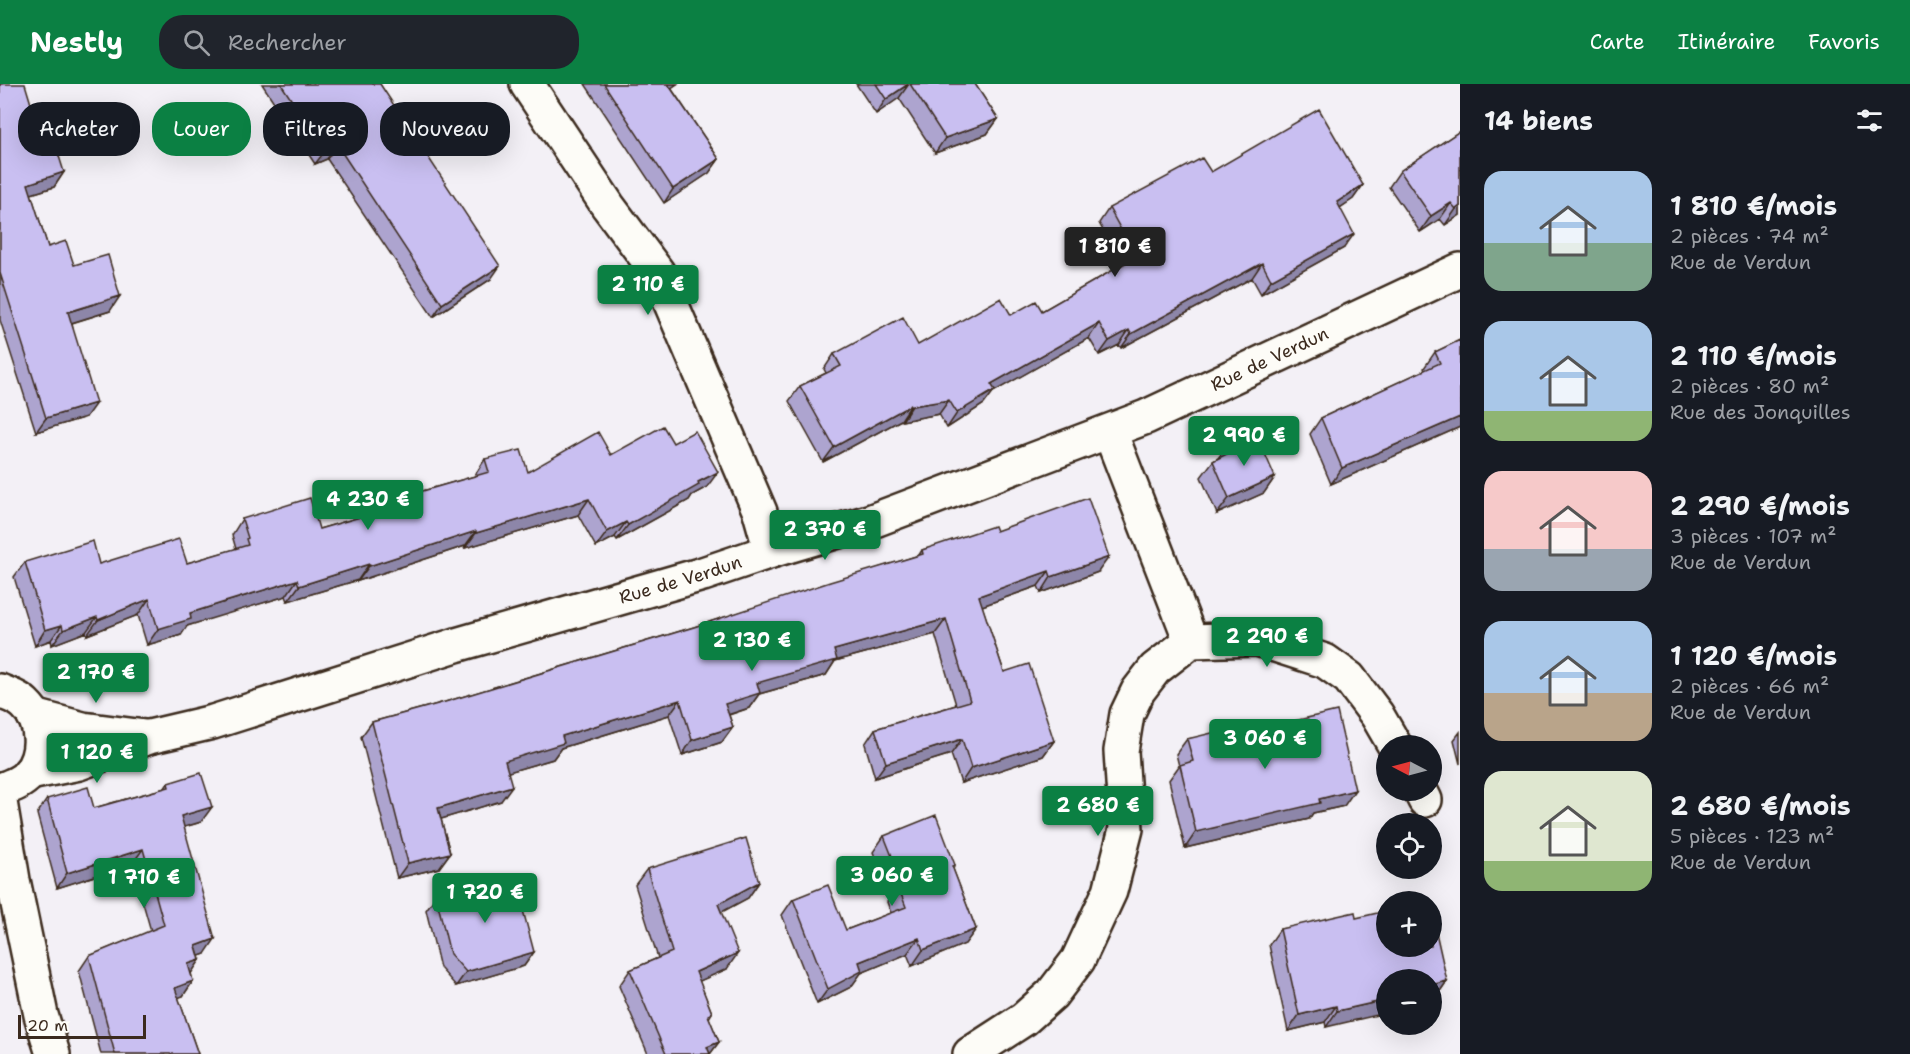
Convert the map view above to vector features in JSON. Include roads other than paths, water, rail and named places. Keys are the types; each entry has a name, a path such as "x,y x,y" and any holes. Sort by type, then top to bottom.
{"street":[{"path":"527,84 608,206 658,273 760,512 771,551"},
{"name":"Rue de Verdun","path":"29,773 79,763 149,737 213,722 456,645 703,574 872,521 1110,432 1223,382 1460,270"},
{"path":"1110,432 1191,641"},
{"path":"970,1054 1024,1018 1052,994 1078,960 1110,891 1126,829 1121,751 1127,714 1138,691 1155,669 1191,641 1257,639 1325,661 1349,678 1377,714 1389,735"},
{"path":"0,691 14,696 26,705 34,716 41,735 39,755 29,773 15,785 0,790"},
{"name":"Rue de Verdun","path":"34,716 83,729 149,737"},
{"path":"0,802 13,880 41,1015 53,1054"}]}
